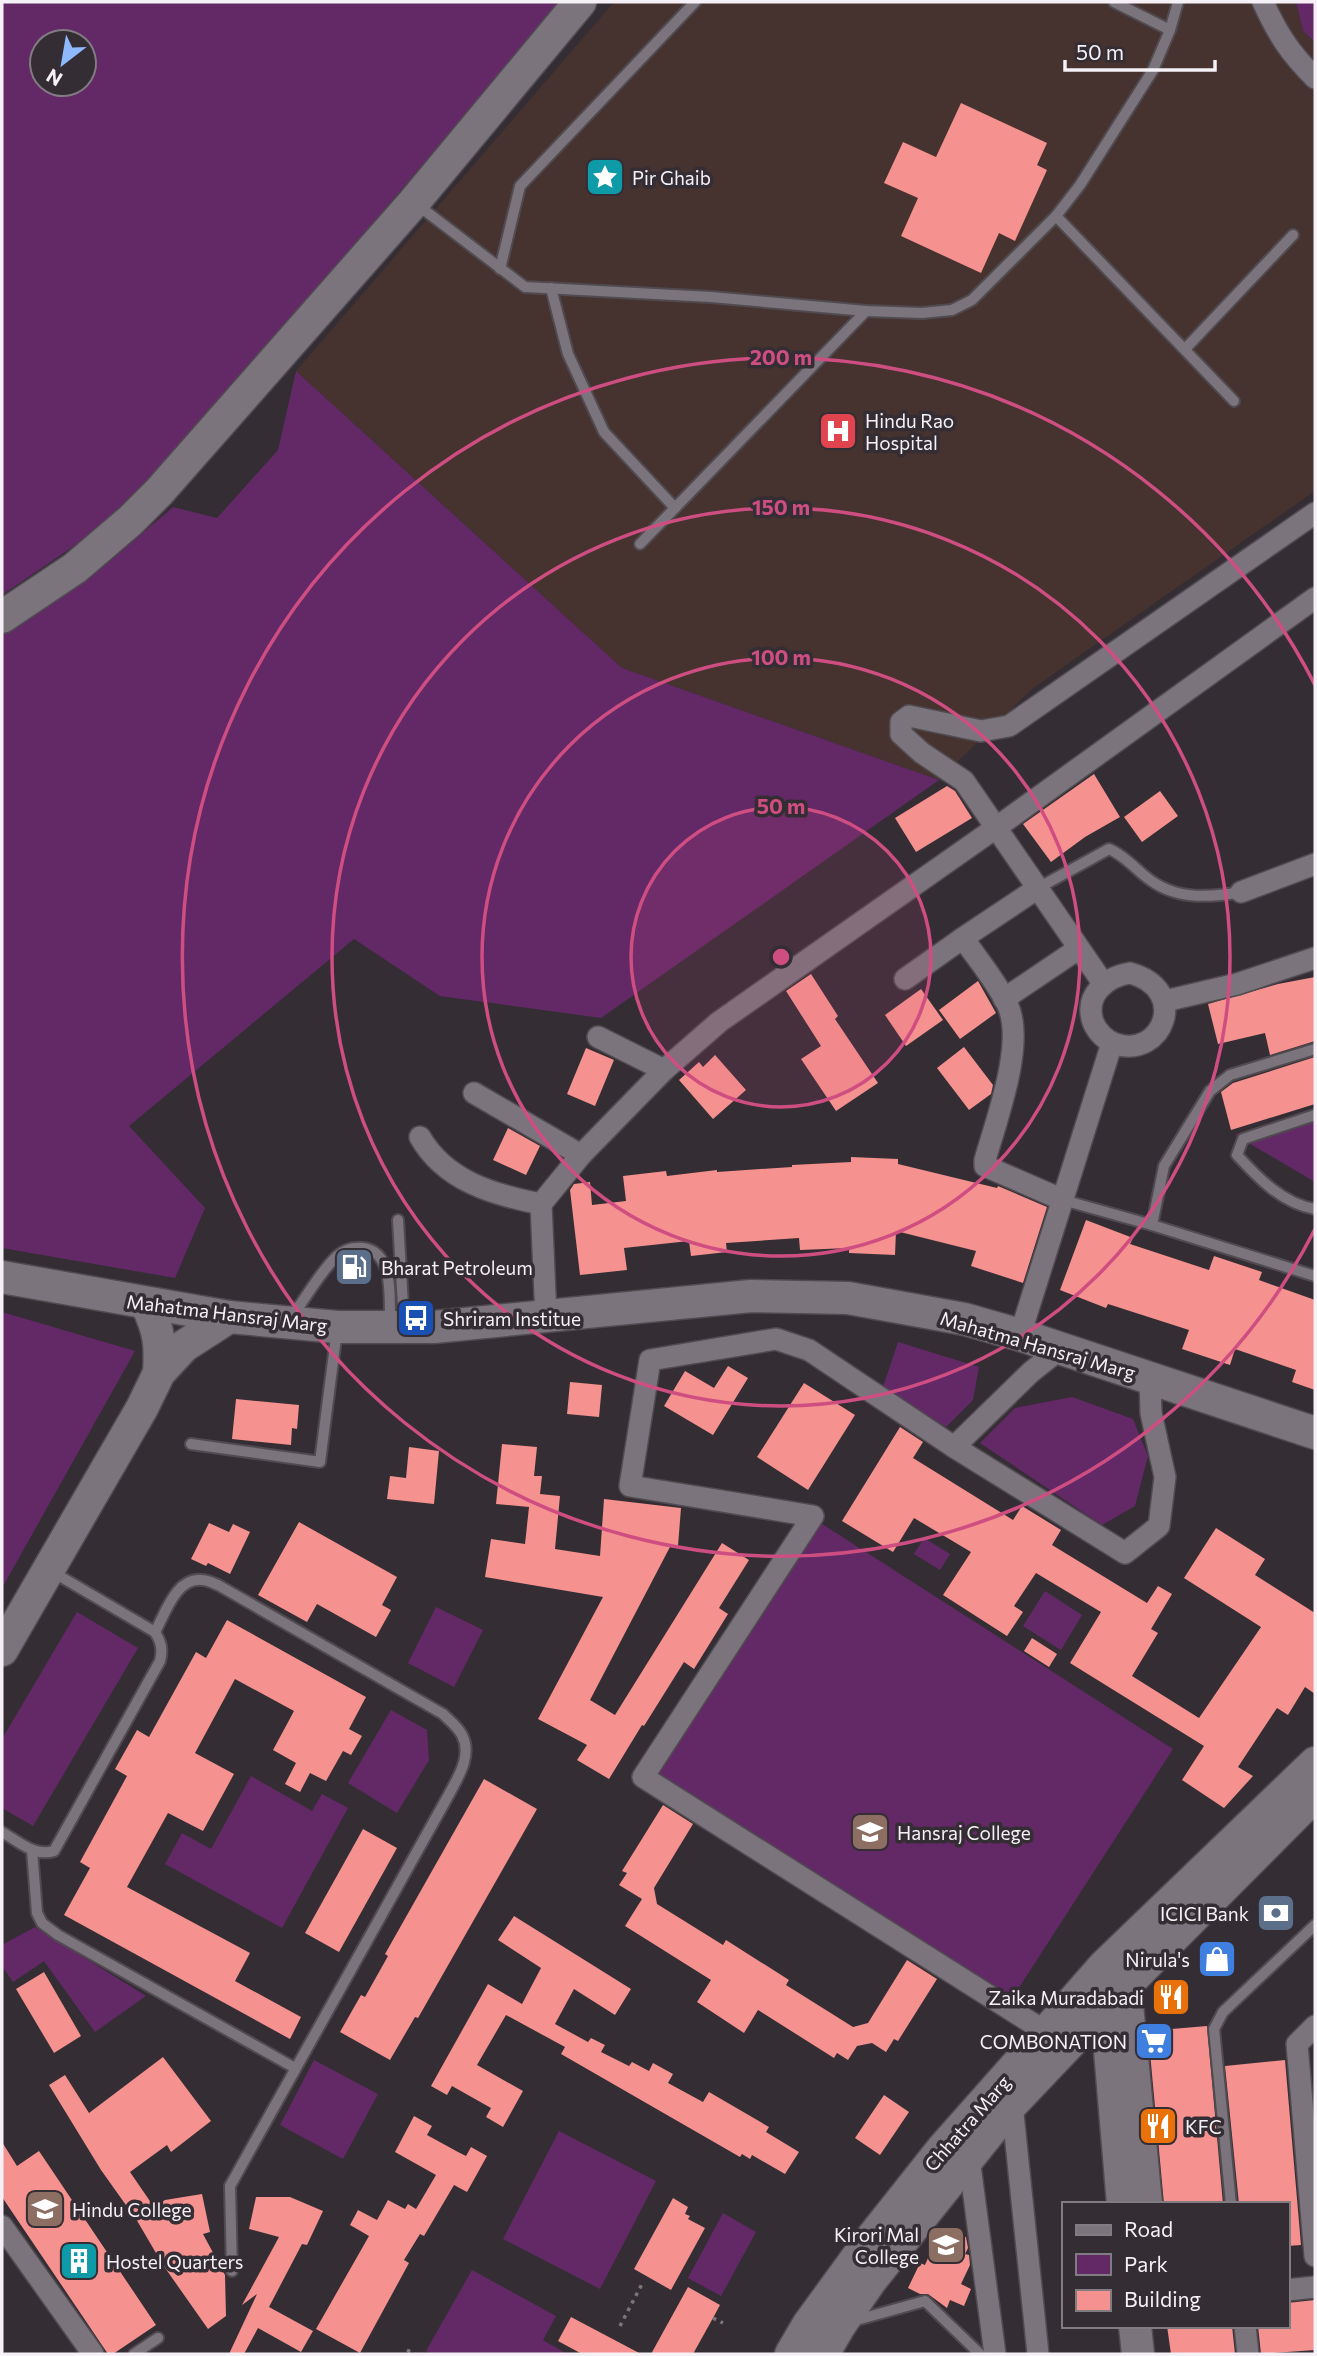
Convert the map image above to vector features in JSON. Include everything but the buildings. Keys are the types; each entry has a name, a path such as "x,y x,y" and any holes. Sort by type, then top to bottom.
{"street":[{"path":"2,617 75,568 159,492 414,202 580,2"},
{"path":"1263,2 1277,34 1315,78"},
{"path":"1103,983 964,781 922,753 901,734 901,722 909,716 981,731 1009,726 1315,513"},
{"path":"546,1317 541,1204 581,1155 664,1070 719,1022 997,827 1315,598"},
{"path":"1241,892 1315,863"},
{"path":"905,979 1038,888"},
{"path":"963,938 1004,999 1013,1026 1014,1045 1003,1100 985,1166 1063,1200"},
{"path":"1004,999 1078,949"},
{"path":"1165,1001 1237,984 1315,958"},
{"path":"1130,973 1143,977 1155,986 1165,1001 1161,1026 1153,1038 1140,1045 1126,1047 1112,1043 1100,1035 1093,1022 1091,1008 1095,994 1103,983 1116,975 1130,973"},
{"path":"598,1037 664,1070"},
{"path":"1020,1335 1112,1043"},
{"path":"474,1093 581,1155"},
{"path":"420,1137 433,1156 454,1175 474,1186 541,1204"},
{"name":"Mahatma Hansraj Marg","path":"2,1277 147,1305 287,1324 337,1327 434,1326 751,1296 848,1298 964,1320 1020,1335 1315,1433"},
{"path":"147,1305 157,1327 161,1346 159,1373"},
{"path":"2,1650 142,1408 159,1373 184,1346 229,1317"},
{"path":"1045,2032 643,1777 813,1516 630,1486 650,1360 776,1339 809,1350 954,1447 1125,1553 1159,1526 1165,1477 1151,1413 1150,1379"},
{"path":"954,1447 1031,1372 1060,1349"},
{"name":"Chhatra Marg","path":"823,2354 871,2280 1114,1977 1315,1763"},
{"name":"Chhatra Marg","path":"791,2354 815,2315 867,2244 944,2147 1045,2032 1114,1977 1315,1795"},
{"path":"1114,1977 1123,2202"},
{"path":"1114,1977 1146,2202"},
{"path":"1315,2026 1306,2043 1315,2256"},
{"path":"1012,2104 1038,2354"},
{"path":"969,2158 995,2354"},
{"path":"2,2226 93,2354"},
{"path":"1289,2290 1315,2287"},
{"path":"1135,2328 1138,2354"},
{"path":"1157,2328 1160,2354"},
{"path":"1245,2328 1248,2354"}],"lane":[{"path":"500,269 520,186 695,2"},
{"path":"1114,2 1170,30"},
{"path":"414,202 525,287 711,297 866,311 922,313 952,310 972,300 1056,216 1080,185 1153,70 1170,30 1178,2"},
{"path":"1056,216 1234,401"},
{"path":"1185,349 1293,234"},
{"path":"551,288 568,354 604,432 676,508"},
{"path":"640,544 866,311"},
{"path":"1038,888 1110,849 1155,885 1164,889 1188,896 1214,897 1241,892"},
{"path":"1152,1225 1164,1166 1210,1091 1230,1075 1315,1049"},
{"path":"1315,1115 1243,1139 1237,1155 1264,1184 1307,1208 1315,1209"},
{"path":"1063,1200 1315,1276"},
{"path":"397,1326 398,1220"},
{"path":"287,1324 339,1254 351,1248 366,1248 380,1257 388,1276 397,1326"},
{"path":"191,1444 320,1462 337,1327"},
{"path":"2,1832 40,1853 54,1851 160,1661 162,1651 161,1641 155,1632 48,1569"},
{"path":"155,1632 177,1591 188,1582 200,1579 209,1582 443,1714 462,1733 466,1749 463,1767 230,2186 232,2271"},
{"path":"32,1850 35,1904 42,1923 58,1935 295,2068"},
{"path":"1231,2202 1214,2029 1223,2012 1315,1925"},
{"path":"840,2325 925,2301 980,2354"},
{"path":"134,2354 158,2337"}],"path":[{"path":"620,2326 642,2284"},
{"path":"713,2318 723,2323"},
{"path":"407,2350 415,2354"}],"shaded area":[{"name":"Hindu Rao Hospital","path":"614,2 1296,2 1303,31 1315,42 1315,491 1032,689 939,780 622,668 296,371"}],"green space":[{"path":"2,2 561,2 131,507 2,595"},
{"path":"1296,2 1315,2 1315,42 1303,31"},
{"path":"296,371 622,668 939,780 601,1018 440,996 354,939 129,1126 205,1208 175,1278 2,1248 2,635 110,561 173,507 217,518 278,450"},
{"path":"1315,1112 1315,1182 1235,1135"},
{"path":"2,1312 135,1351 2,1588"},
{"path":"898,1342 979,1367 973,1400 946,1427 883,1387"},
{"path":"1072,1397 1133,1419 1148,1456 1135,1506 1102,1525 980,1443 1015,1408"},
{"path":"819,1522 1173,1749 1011,2000 658,1774"},
{"path":"924,1538 950,1554 940,1570 914,1554"},
{"path":"1045,1591 1082,1615 1061,1650 1023,1626"},
{"path":"436,1607 483,1630 454,1687 408,1663"},
{"path":"77,1612 138,1648 33,1826 2,1808 2,1739"},
{"path":"391,1710 427,1730 429,1760 397,1813 348,1783"},
{"path":"251,1776 312,1811 322,1794 348,1808 282,1928 165,1864 182,1833 211,1849"},
{"path":"35,1927 146,1996 95,2032 44,1961 13,1982 2,1966 2,1945"},
{"path":"314,2060 378,2094 343,2159 280,2125"},
{"path":"559,2131 656,2181 600,2289 503,2239"},
{"path":"723,2213 756,2232 721,2296 688,2278"},
{"path":"472,2270 556,2316 543,2340 567,2354 432,2354 426,2351"}],"place":[{"name":"Pir Ghaib","path":"605,177"},
{"name":"Hindu Rao Hospital","path":"838,431"},
{"name":"Bharat Petroleum","path":"354,1267"},
{"name":"Shriram Institue","path":"416,1318"},
{"name":"Hansraj College","path":"870,1832"},
{"name":"ICICI Bank","path":"1276,1913"},
{"name":"Nirula's","path":"1217,1959"},
{"name":"Zaika Muradabadi","path":"1171,1997"},
{"name":"COMBONATION","path":"1154,2041"},
{"name":"KFC","path":"1158,2126"},
{"name":"Hindu College","path":"45,2209"},
{"name":"Kirori Mal College","path":"946,2245"},
{"name":"Hostel Quarters","path":"79,2261"}]}
